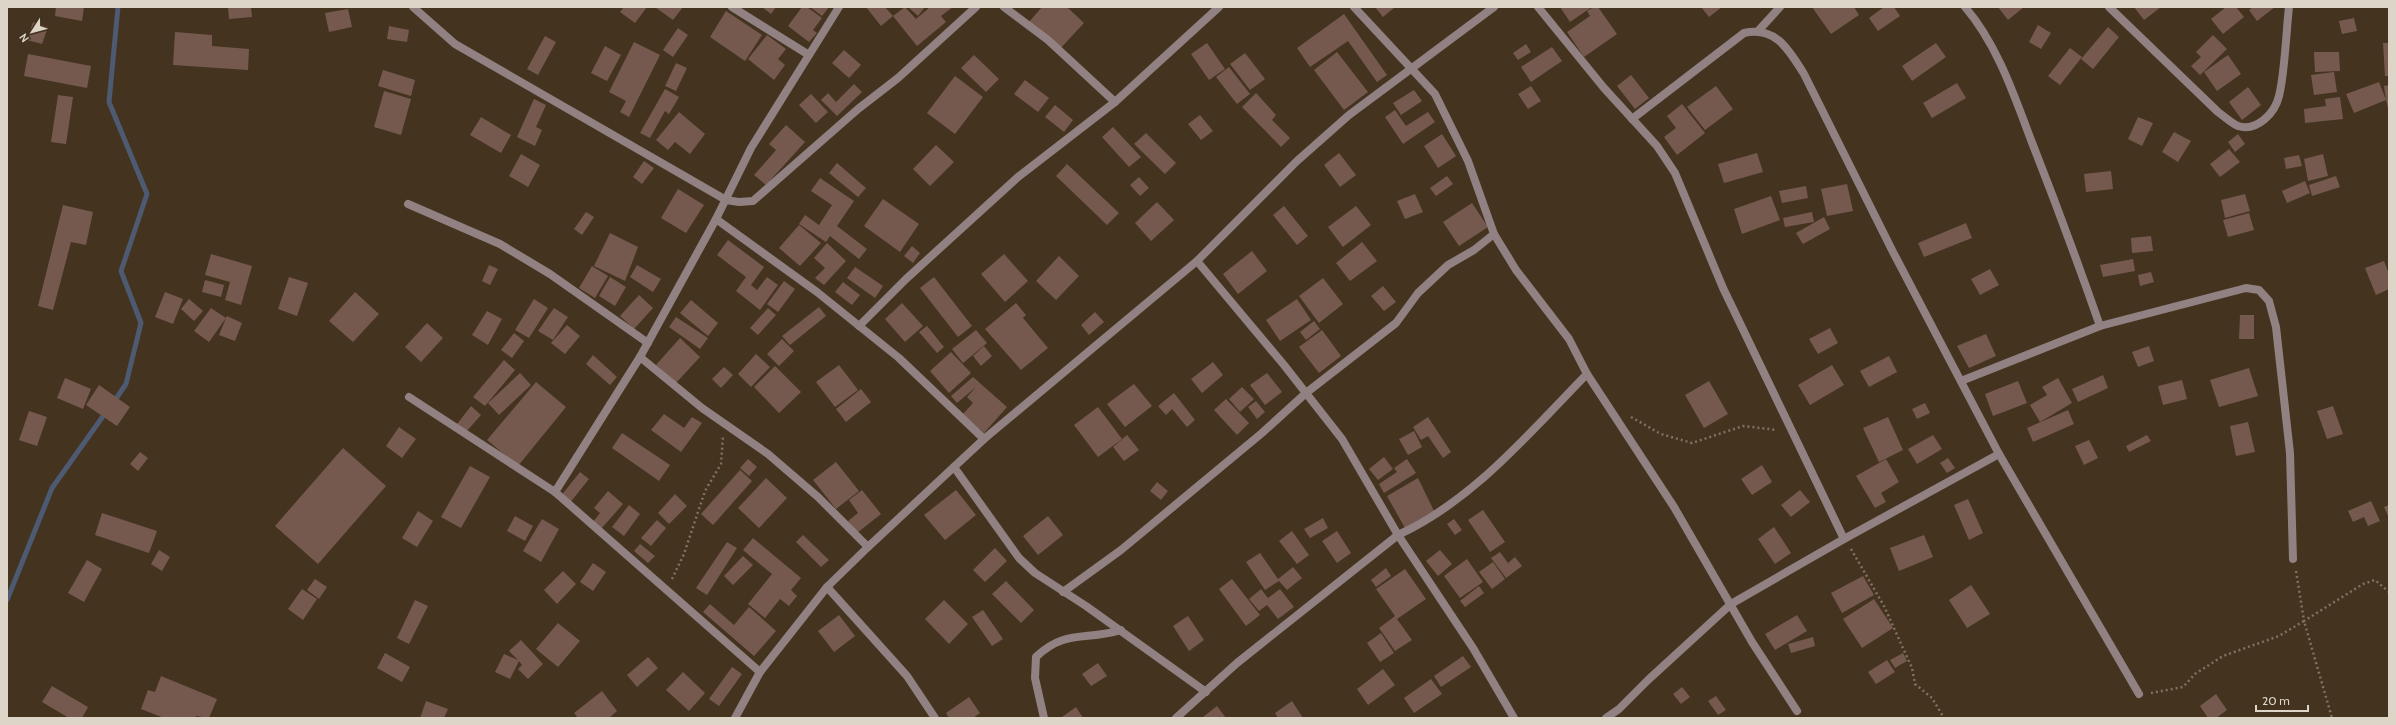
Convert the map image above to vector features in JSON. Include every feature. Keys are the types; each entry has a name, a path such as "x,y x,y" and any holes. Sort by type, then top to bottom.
{"street":[{"path":"413,7 455,44 726,200 739,202 753,201 758,197 858,109 898,78 976,7"},
{"path":"732,7 809,55"},
{"path":"555,492 640,357 716,219 751,148 839,7"},
{"path":"1004,7 1048,40 1115,102"},
{"path":"859,326 906,279 1018,177 1115,102 1219,7"},
{"path":"1354,7 1410,70 1435,94 1468,161 1494,234 1516,270 1569,339 1587,374 1674,507 1752,642 1797,711"},
{"path":"735,718 760,672 827,587 868,547 984,439 1197,261 1297,161 1349,115 1494,7"},
{"path":"1538,7 1632,119 1657,146 1675,173 1723,288 1844,539"},
{"path":"1632,119 1744,33 1759,30 1780,7"},
{"path":"1965,7 1977,20 2010,86 2064,225 2100,326"},
{"path":"2109,7 2218,112 2238,126 2249,126 2259,123 2272,113 2279,96 2289,7"},
{"path":"1759,30 1774,37 1790,50 1804,74 1999,454 2139,694"},
{"path":"408,204 500,244 550,274 648,343"},
{"path":"716,219 817,292 899,358 984,439"},
{"path":"1063,592 1121,550 1262,433 1306,393 1396,323 1418,293 1448,265 1474,250 1494,234"},
{"path":"1197,261 1342,439 1398,535 1473,648 1514,718"},
{"path":"1961,381 2100,326 2246,288 2259,290 2269,301 2276,327 2290,453 2293,559"},
{"path":"640,357 724,423 768,454 813,492 868,547"},
{"path":"1176,718 1237,664 1398,535 1424,523 1487,476 1587,374"},
{"path":"409,397 555,492 760,672"},
{"path":"1606,718 1619,709 1648,680 1731,604 1844,539 1999,454"},
{"path":"954,467 1019,558 1035,573 1121,630 1206,692"},
{"path":"827,587 907,676 935,718"},
{"path":"1044,718 1035,678 1036,657 1048,646 1068,637 1092,637 1121,630"}],"path":[{"path":"1607,405 1661,434 1692,443 1714,437 1743,426 1769,428 1793,434"},
{"path":"667,590 684,554 706,491 721,464 724,423"},
{"path":"1844,539 1884,606 1912,668 1915,684 1932,698 1944,718"},
{"path":"2293,559 2304,621 2332,718"},
{"path":"2139,694 2183,687 2195,674 2223,656 2279,636 2369,582 2375,580 2389,592"}],"building":[{"path":"56,7 84,7 82,21 55,16"},
{"path":"228,7 251,7 252,17 229,19"},
{"path":"624,7 647,7 635,23 620,12"},
{"path":"655,7 683,7 673,20"},
{"path":"762,7 776,7 771,14"},
{"path":"802,7 807,7 822,18 813,30 817,33 809,42 788,26"},
{"path":"810,7 829,7 822,16"},
{"path":"866,7 885,7 893,16 881,26"},
{"path":"905,7 916,19 930,7 953,7 941,16 946,22 917,46 893,16"},
{"path":"908,7 925,7 918,16"},
{"path":"1042,7 1067,7 1084,23 1059,50 1029,22"},
{"path":"1375,7 1395,7 1383,17"},
{"path":"1560,7 1592,7 1570,22"},
{"path":"1594,7 1598,7 1617,34 1584,57 1567,32 1590,16 1587,11"},
{"path":"1701,7 1722,7 1709,17"},
{"path":"1812,7 1854,7 1859,15 1831,34"},
{"path":"1884,7 1894,7 1900,16 1878,31 1869,18"},
{"path":"1998,7 2024,7 2008,20"},
{"path":"2134,7 2161,7 2144,20"},
{"path":"2226,7 2236,7 2244,17 2223,34 2211,19"},
{"path":"2253,7 2275,7 2257,21 2249,10"},
{"path":"348,9 352,27 329,32 325,13"},
{"path":"726,11 762,35 745,61 710,37"},
{"path":"1344,14 1387,75 1377,82 1348,41 1310,67 1297,48"},
{"path":"2354,18 2357,31 2342,34 2339,21"},
{"path":"33,22 48,27 42,44 27,40"},
{"path":"2038,25 2051,33 2041,49 2029,42"},
{"path":"389,26 409,30 407,42 387,39"},
{"path":"2108,27 2119,37 2093,69 2081,59"},
{"path":"678,28 688,35 673,57 663,50"},
{"path":"175,32 212,35 212,46 249,49 248,70 173,65"},
{"path":"767,35 786,49 778,59 785,65 774,80 748,59"},
{"path":"2213,35 2227,49 2200,75 2191,66 2201,57 2196,52"},
{"path":"545,36 556,42 538,75 527,69"},
{"path":"634,42 660,55 629,117 620,112 626,101 609,92"},
{"path":"1207,43 1225,69 1209,80 1191,54"},
{"path":"1936,43 1946,57 1912,81 1902,66"},
{"path":"2383,43 2389,43 2389,76 2385,76"},
{"path":"1526,44 1531,52 1518,60 1513,53"},
{"path":"605,46 621,55 607,81 591,73"},
{"path":"1552,47 1562,61 1531,82 1521,67"},
{"path":"2070,48 2082,57 2060,85 2048,76"},
{"path":"844,50 861,65 849,78 832,63"},
{"path":"1337,52 1368,92 1344,110 1314,70"},
{"path":"2314,52 2339,52 2340,71 2315,72"},
{"path":"1245,53 1265,79 1250,90 1230,64"},
{"path":"28,54 91,66 87,88 24,76"},
{"path":"974,55 999,79 986,92 961,68"},
{"path":"2228,55 2241,74 2217,91 2204,72"},
{"path":"676,63 687,68 676,91 665,86"},
{"path":"1229,67 1250,94 1237,104 1216,77"},
{"path":"383,70 415,80 411,96 378,86"},
{"path":"2334,72 2337,92 2314,95 2311,75"},
{"path":"1631,75 1649,98 1635,109 1617,86"},
{"path":"955,76 983,97 955,134 927,113"},
{"path":"1025,80 1049,98 1038,112 1014,94"},
{"path":"2379,82 2386,100 2354,113 2346,94"},
{"path":"1957,83 1966,98 1932,118 1923,103"},
{"path":"854,84 862,92 837,116 821,100 828,93 836,102"},
{"path":"2389,85 2389,112 2384,86"},
{"path":"1531,86 1541,101 1528,109 1518,94"},
{"path":"1716,86 1733,109 1705,130 1687,107"},
{"path":"2248,87 2261,105 2242,120 2229,102"},
{"path":"665,89 679,97 669,114 665,111 650,138 640,133"},
{"path":"1414,90 1422,101 1401,115 1393,103"},
{"path":"384,91 411,99 401,135 374,127"},
{"path":"1256,93 1276,115 1272,120 1290,138 1281,147 1242,107"},
{"path":"811,94 828,112 816,123 799,105"},
{"path":"58,95 73,97 66,144 51,142"},
{"path":"2340,97 2343,119 2305,123 2304,109 2326,106 2325,99"},
{"path":"534,99 546,105 536,127 542,130 535,146 517,137"},
{"path":"1682,104 1705,133 1677,155 1664,137 1676,128 1667,116"},
{"path":"1055,105 1073,120 1064,132 1045,117"},
{"path":"1395,110 1406,126 1428,112 1435,122 1403,144 1385,117"},
{"path":"679,112 705,134 690,154 675,142 668,150 656,140"},
{"path":"1200,115 1213,131 1201,140 1188,124"},
{"path":"481,117 511,135 501,153 470,135"},
{"path":"2138,117 2153,123 2142,146 2128,139"},
{"path":"786,125 805,142 766,185 754,175 776,150 769,144"},
{"path":"1113,127 1141,157 1129,167 1102,137"},
{"path":"2174,132 2191,141 2178,162 2162,152"},
{"path":"1146,133 1176,163 1165,174 1134,144"},
{"path":"1442,134 1456,156 1438,168 1424,146"},
{"path":"2238,134 2245,144 2235,152 2228,142"},
{"path":"936,145 954,162 930,186 913,169"},
{"path":"2229,149 2240,162 2220,177 2210,164"},
{"path":"1339,153 1356,175 1340,187 1324,165"},
{"path":"1757,153 1763,172 1724,183 1718,164"},
{"path":"521,154 540,165 528,187 509,176"},
{"path":"2323,154 2328,176 2308,181 2304,159"},
{"path":"2299,155 2302,166 2286,169 2284,158"},
{"path":"644,161 654,168 642,184 633,177"},
{"path":"837,163 866,188 858,197 829,173"},
{"path":"1067,164 1119,213 1107,225 1056,176"},
{"path":"2111,171 2113,189 2086,192 2084,174"},
{"path":"1447,176 1453,184 1436,196 1430,188"},
{"path":"2336,176 2340,187 2312,196 2309,185"},
{"path":"1139,177 1149,188 1140,196 1130,185"},
{"path":"820,178 854,201 837,226 867,249 859,259 830,236 826,242 799,224 805,215 819,225 832,205 811,191"},
{"path":"2305,181 2310,193 2287,203 2282,191"},
{"path":"1847,184 1853,211 1827,216 1821,189"},
{"path":"1806,186 1808,198 1782,203 1779,191"},
{"path":"678,189 704,205 686,233 661,218"},
{"path":"1415,194 1423,212 1405,219 1397,201"},
{"path":"2245,194 2250,211 2225,218 2221,200"},
{"path":"1771,196 1780,220 1742,234 1734,209"},
{"path":"883,199 919,224 900,252 864,226"},
{"path":"1157,202 1174,220 1151,241 1135,223"},
{"path":"1472,203 1488,227 1459,246 1443,222"},
{"path":"63,205 93,212 86,245 71,242 53,310 38,306"},
{"path":"1284,206 1308,236 1297,245 1273,215"},
{"path":"1356,206 1371,225 1343,247 1328,227"},
{"path":"586,212 594,217 582,235 574,229"},
{"path":"1812,212 1814,222 1785,227 1783,218"},
{"path":"2249,213 2254,230 2228,237 2223,220"},
{"path":"1824,217 1830,229 1803,244 1796,233"},
{"path":"1966,223 1972,238 1924,257 1918,243"},
{"path":"799,225 821,243 800,266 779,248"},
{"path":"610,233 638,247 625,281 594,266"},
{"path":"2151,236 2153,251 2132,253 2131,238"},
{"path":"728,240 764,267 751,285 757,290 767,277 778,285 760,310 736,291 746,277 717,255"},
{"path":"1362,242 1377,261 1350,281 1336,263"},
{"path":"827,243 846,261 824,285 815,278 825,268 814,258"},
{"path":"912,246 920,253 913,263 904,256"},
{"path":"1252,251 1267,271 1238,294 1223,274"},
{"path":"211,254 252,266 241,305 225,300 230,282 205,275"},
{"path":"1004,254 1028,281 1005,302 981,274"},
{"path":"1059,256 1079,276 1056,300 1036,281"},
{"path":"2133,259 2135,271 2103,277 2100,265"},
{"path":"2384,261 2389,274 2389,289 2376,295 2365,268"},
{"path":"489,265 498,269 490,285 482,281"},
{"path":"637,265 661,279 653,292 630,277"},
{"path":"592,266 608,276 595,298 579,288"},
{"path":"855,267 883,286 875,298 847,278"},
{"path":"1990,269 1999,285 1980,295 1971,279"},
{"path":"2151,272 2154,282 2140,286 2138,275"},
{"path":"289,277 308,283 297,316 278,309"},
{"path":"610,277 626,287 615,306 599,296"},
{"path":"934,277 972,326 958,337 920,288"},
{"path":"1323,278 1343,304 1319,323 1299,296"},
{"path":"205,280 224,285 221,297 202,292"},
{"path":"784,281 795,289 778,312 767,304"},
{"path":"843,282 860,295 852,305 835,292"},
{"path":"1383,286 1396,302 1384,311 1371,296"},
{"path":"165,292 183,299 173,324 155,317"},
{"path":"355,292 379,314 353,342 329,321"},
{"path":"639,295 653,308 634,329 620,316"},
{"path":"189,299 203,311 194,321 181,309"},
{"path":"534,299 548,308 529,338 515,330"},
{"path":"1297,299 1311,320 1280,341 1266,320"},
{"path":"691,300 718,323 708,336 680,313"},
{"path":"902,303 923,326 905,342 885,319"},
{"path":"1016,303 1026,315 1023,318 1048,348 1021,370 985,329"},
{"path":"819,307 826,316 790,345 782,336"},
{"path":"211,308 226,318 209,342 194,331"},
{"path":"554,308 568,317 553,340 538,331"},
{"path":"768,308 776,315 758,335 750,328"},
{"path":"487,311 502,319 488,345 472,335"},
{"path":"1095,312 1104,322 1089,335 1081,325"},
{"path":"2240,315 2254,315 2254,339 2239,339"},
{"path":"227,316 242,323 235,341 219,335"},
{"path":"676,317 708,338 700,349 669,327"},
{"path":"1314,321 1320,329 1306,340 1300,332"},
{"path":"427,323 443,338 421,362 405,347"},
{"path":"567,325 580,336 565,354 551,343"},
{"path":"927,326 944,347 937,353 919,332"},
{"path":"1830,328 1838,343 1818,354 1809,339"},
{"path":"976,330 987,343 963,363 952,349"},
{"path":"1322,330 1341,356 1319,373 1299,347"},
{"path":"514,333 524,341 512,358 501,350"},
{"path":"1986,334 1996,356 1969,368 1957,346"},
{"path":"680,338 700,357 676,383 656,365"},
{"path":"782,339 794,351 779,366 767,354"},
{"path":"984,346 992,356 981,366 973,356"},
{"path":"2149,346 2154,361 2138,367 2132,352"},
{"path":"951,352 971,373 949,393 930,371"},
{"path":"756,354 770,367 751,387 738,374"},
{"path":"593,355 617,377 610,385 586,364"},
{"path":"1889,356 1897,372 1869,387 1860,371"},
{"path":"504,360 515,370 485,406 473,397"},
{"path":"1213,362 1223,375 1202,393 1191,379"},
{"path":"839,365 858,390 835,407 816,382"},
{"path":"1832,365 1844,385 1810,405 1798,385"},
{"path":"775,366 801,392 779,413 754,387"},
{"path":"724,367 733,375 721,388 712,379"},
{"path":"2249,368 2258,396 2219,407 2210,380"},
{"path":"520,373 531,385 499,415 488,403"},
{"path":"1267,373 1282,392 1265,405 1250,385"},
{"path":"2103,375 2108,388 2078,402 2072,389"},
{"path":"973,377 1007,407 984,433 963,414 973,403 967,397 976,387 957,403 951,396"},
{"path":"65,378 91,389 83,409 57,398"},
{"path":"2058,378 2072,403 2040,422 2030,405 2047,395 2042,387"},
{"path":"2182,380 2187,399 2163,405 2158,386"},
{"path":"1709,381 1728,414 1704,428 1685,395"},
{"path":"2018,381 2027,403 1993,416 1985,394"},
{"path":"536,382 566,407 518,466 487,440"},
{"path":"1134,384 1152,406 1125,427 1107,404"},
{"path":"99,385 130,407 117,426 86,405"},
{"path":"1242,387 1254,399 1240,412 1229,399"},
{"path":"861,389 871,402 846,422 836,409"},
{"path":"1174,393 1195,420 1187,427 1172,409 1166,415 1158,406"},
{"path":"1226,399 1249,423 1237,435 1214,410"},
{"path":"1256,401 1265,412 1257,419 1248,407"},
{"path":"1925,403 1930,413 1917,419 1912,409"},
{"path":"471,406 481,415 466,432 457,424"},
{"path":"2333,406 2343,434 2327,439 2317,411"},
{"path":"1098,407 1122,439 1098,457 1074,425"},
{"path":"2068,410 2074,424 2033,442 2027,428"},
{"path":"29,411 47,417 37,446 19,440"},
{"path":"664,414 684,428 692,417 702,423 681,452 651,430"},
{"path":"1428,417 1451,452 1443,458 1428,436 1421,440 1413,427"},
{"path":"1888,417 1903,450 1879,462 1863,428"},
{"path":"2248,422 2255,452 2236,456 2230,426"},
{"path":"399,427 416,439 402,458 386,446"},
{"path":"1414,431 1422,447 1408,455 1399,439"},
{"path":"622,433 670,465 659,481 612,448"},
{"path":"1127,435 1139,450 1124,461 1113,447"},
{"path":"1933,435 1942,449 1917,464 1908,449"},
{"path":"2147,435 2151,441 2129,452 2126,446"},
{"path":"2089,440 2098,458 2084,465 2075,446"},
{"path":"343,448 386,486 318,564 275,526"},
{"path":"140,452 148,458 138,471 130,464"},
{"path":"1384,457 1393,469 1378,480 1369,469"},
{"path":"1948,458 1955,468 1947,473 1940,463"},
{"path":"748,459 757,467 749,476 740,468"},
{"path":"1407,459 1416,473 1384,493 1379,484 1397,472 1394,468"},
{"path":"1886,459 1899,482 1881,493 1886,502 1875,508 1856,476"},
{"path":"836,462 859,491 836,509 813,480"},
{"path":"1762,465 1772,482 1752,495 1741,479"},
{"path":"470,466 490,477 461,528 441,517"},
{"path":"740,470 752,481 713,525 701,514"},
{"path":"580,472 589,479 569,504 560,497"},
{"path":"766,478 787,498 759,528 738,508"},
{"path":"1418,478 1434,511 1405,528 1387,496"},
{"path":"1157,482 1168,491 1161,500 1150,491"},
{"path":"862,490 881,514 857,533 848,521 858,513 849,500"},
{"path":"956,490 976,515 945,540 924,515"},
{"path":"1800,490 1810,502 1791,517 1781,505"},
{"path":"608,491 623,504 601,529 593,522 600,513 594,508"},
{"path":"675,494 687,506 669,524 658,513"},
{"path":"1968,499 1983,533 1969,540 1954,505"},
{"path":"2371,501 2380,521 2368,526 2364,517 2353,522 2348,511"},
{"path":"629,505 640,514 624,536 612,527"},
{"path":"2389,505 2389,518 2384,507"},
{"path":"1483,510 1505,542 1490,552 1468,520"},
{"path":"418,511 433,521 417,547 402,538"},
{"path":"102,513 157,531 149,553 95,535"},
{"path":"515,516 533,526 525,541 507,531"},
{"path":"1048,516 1063,535 1038,555 1023,536"},
{"path":"1323,518 1328,528 1310,538 1304,529"},
{"path":"542,519 559,529 541,562 523,551"},
{"path":"1454,519 1462,530 1455,535 1447,524"},
{"path":"657,520 666,528 651,546 641,538"},
{"path":"1774,527 1791,553 1775,564 1758,539"},
{"path":"1292,531 1309,555 1297,564 1279,541"},
{"path":"1337,531 1351,553 1337,563 1322,541"},
{"path":"803,535 829,560 821,567 796,542"},
{"path":"1924,535 1933,557 1899,571 1890,548"},
{"path":"753,538 801,578 791,590 797,596 789,606 780,599 765,618 748,604 772,574 743,550"},
{"path":"727,542 737,548 707,595 696,588"},
{"path":"640,544 655,556 648,563 634,551"},
{"path":"995,548 1007,561 985,582 973,570"},
{"path":"159,550 170,557 162,571 151,564"},
{"path":"1440,550 1452,564 1438,576 1426,561"},
{"path":"1500,552 1508,563 1515,557 1522,566 1506,578 1491,558"},
{"path":"1260,553 1278,579 1293,567 1302,578 1287,590 1279,581 1265,590 1246,562"},
{"path":"743,556 753,565 733,585 724,576"},
{"path":"1467,559 1483,582 1460,598 1444,576"},
{"path":"87,560 102,569 84,602 68,593"},
{"path":"1493,562 1505,579 1492,589 1479,572"},
{"path":"593,563 606,572 593,591 580,582"},
{"path":"1386,568 1391,576 1376,587 1371,580"},
{"path":"1405,569 1426,599 1397,619 1412,640 1395,651 1379,628 1395,616 1376,589"},
{"path":"563,571 576,584 557,604 544,590"},
{"path":"1863,576 1874,595 1842,613 1831,593"},
{"path":"315,579 327,587 319,599 307,590"},
{"path":"1232,579 1260,615 1246,626 1219,589"},
{"path":"1006,581 1034,610 1021,623 992,594"},
{"path":"1971,585 1990,614 1967,628 1949,600"},
{"path":"1479,586 1484,593 1465,607 1460,601"},
{"path":"302,589 317,599 303,620 288,609"},
{"path":"1261,589 1268,598 1280,589 1294,607 1278,619 1267,605 1259,611 1249,599"},
{"path":"1874,599 1893,628 1862,648 1843,619"},
{"path":"415,600 428,606 409,644 397,638"},
{"path":"944,600 968,624 949,644 925,619"},
{"path":"710,604 734,625 749,607 776,631 754,656 703,612"},
{"path":"983,610 1003,639 992,646 972,617"},
{"path":"839,615 855,636 834,652 818,631"},
{"path":"1797,615 1807,631 1775,650 1765,634"},
{"path":"1188,616 1204,640 1189,651 1173,626"},
{"path":"558,623 580,641 558,667 536,649"},
{"path":"1381,633 1394,653 1380,662 1367,643"},
{"path":"1813,637 1815,646 1791,653 1788,644"},
{"path":"521,640 543,664 528,679 518,669 522,665 519,661 510,679 495,672 504,654 518,660 509,651"},
{"path":"385,653 410,667 402,682 377,668"},
{"path":"1903,653 1907,661 1895,668 1890,660"},
{"path":"1463,656 1471,667 1441,687 1434,676"},
{"path":"648,657 658,668 637,687 627,675"},
{"path":"1887,660 1895,672 1876,684 1868,672"},
{"path":"1098,663 1107,676 1091,686 1082,674"},
{"path":"732,667 742,674 719,706 709,699"},
{"path":"1383,669 1395,685 1368,705 1357,689"},
{"path":"683,672 705,693 689,711 666,690"},
{"path":"161,676 217,699 209,718 196,716 195,718 164,718 141,709 148,690 155,692"},
{"path":"1431,679 1442,694 1414,713 1404,698"},
{"path":"52,686 88,707 82,718 69,718 42,702"},
{"path":"1682,687 1690,697 1681,704 1673,694"},
{"path":"602,691 617,711 609,718 578,718 574,713"},
{"path":"2216,694 2227,710 2216,718 2208,718 2200,706"},
{"path":"1716,696 1726,710 1718,715 1708,701"},
{"path":"969,697 980,713 973,718 949,718 946,713"},
{"path":"426,701 448,709 444,718 420,718"},
{"path":"1292,701 1303,718 1278,718 1275,713"},
{"path":"1217,706 1226,718 1203,717"},
{"path":"1076,707 1083,718 1062,717"}],"waterway":[{"path":"113,403 126,384 141,323 121,271 147,194 109,102 118,7"},
{"path":"7,600 52,488 106,412"}]}
